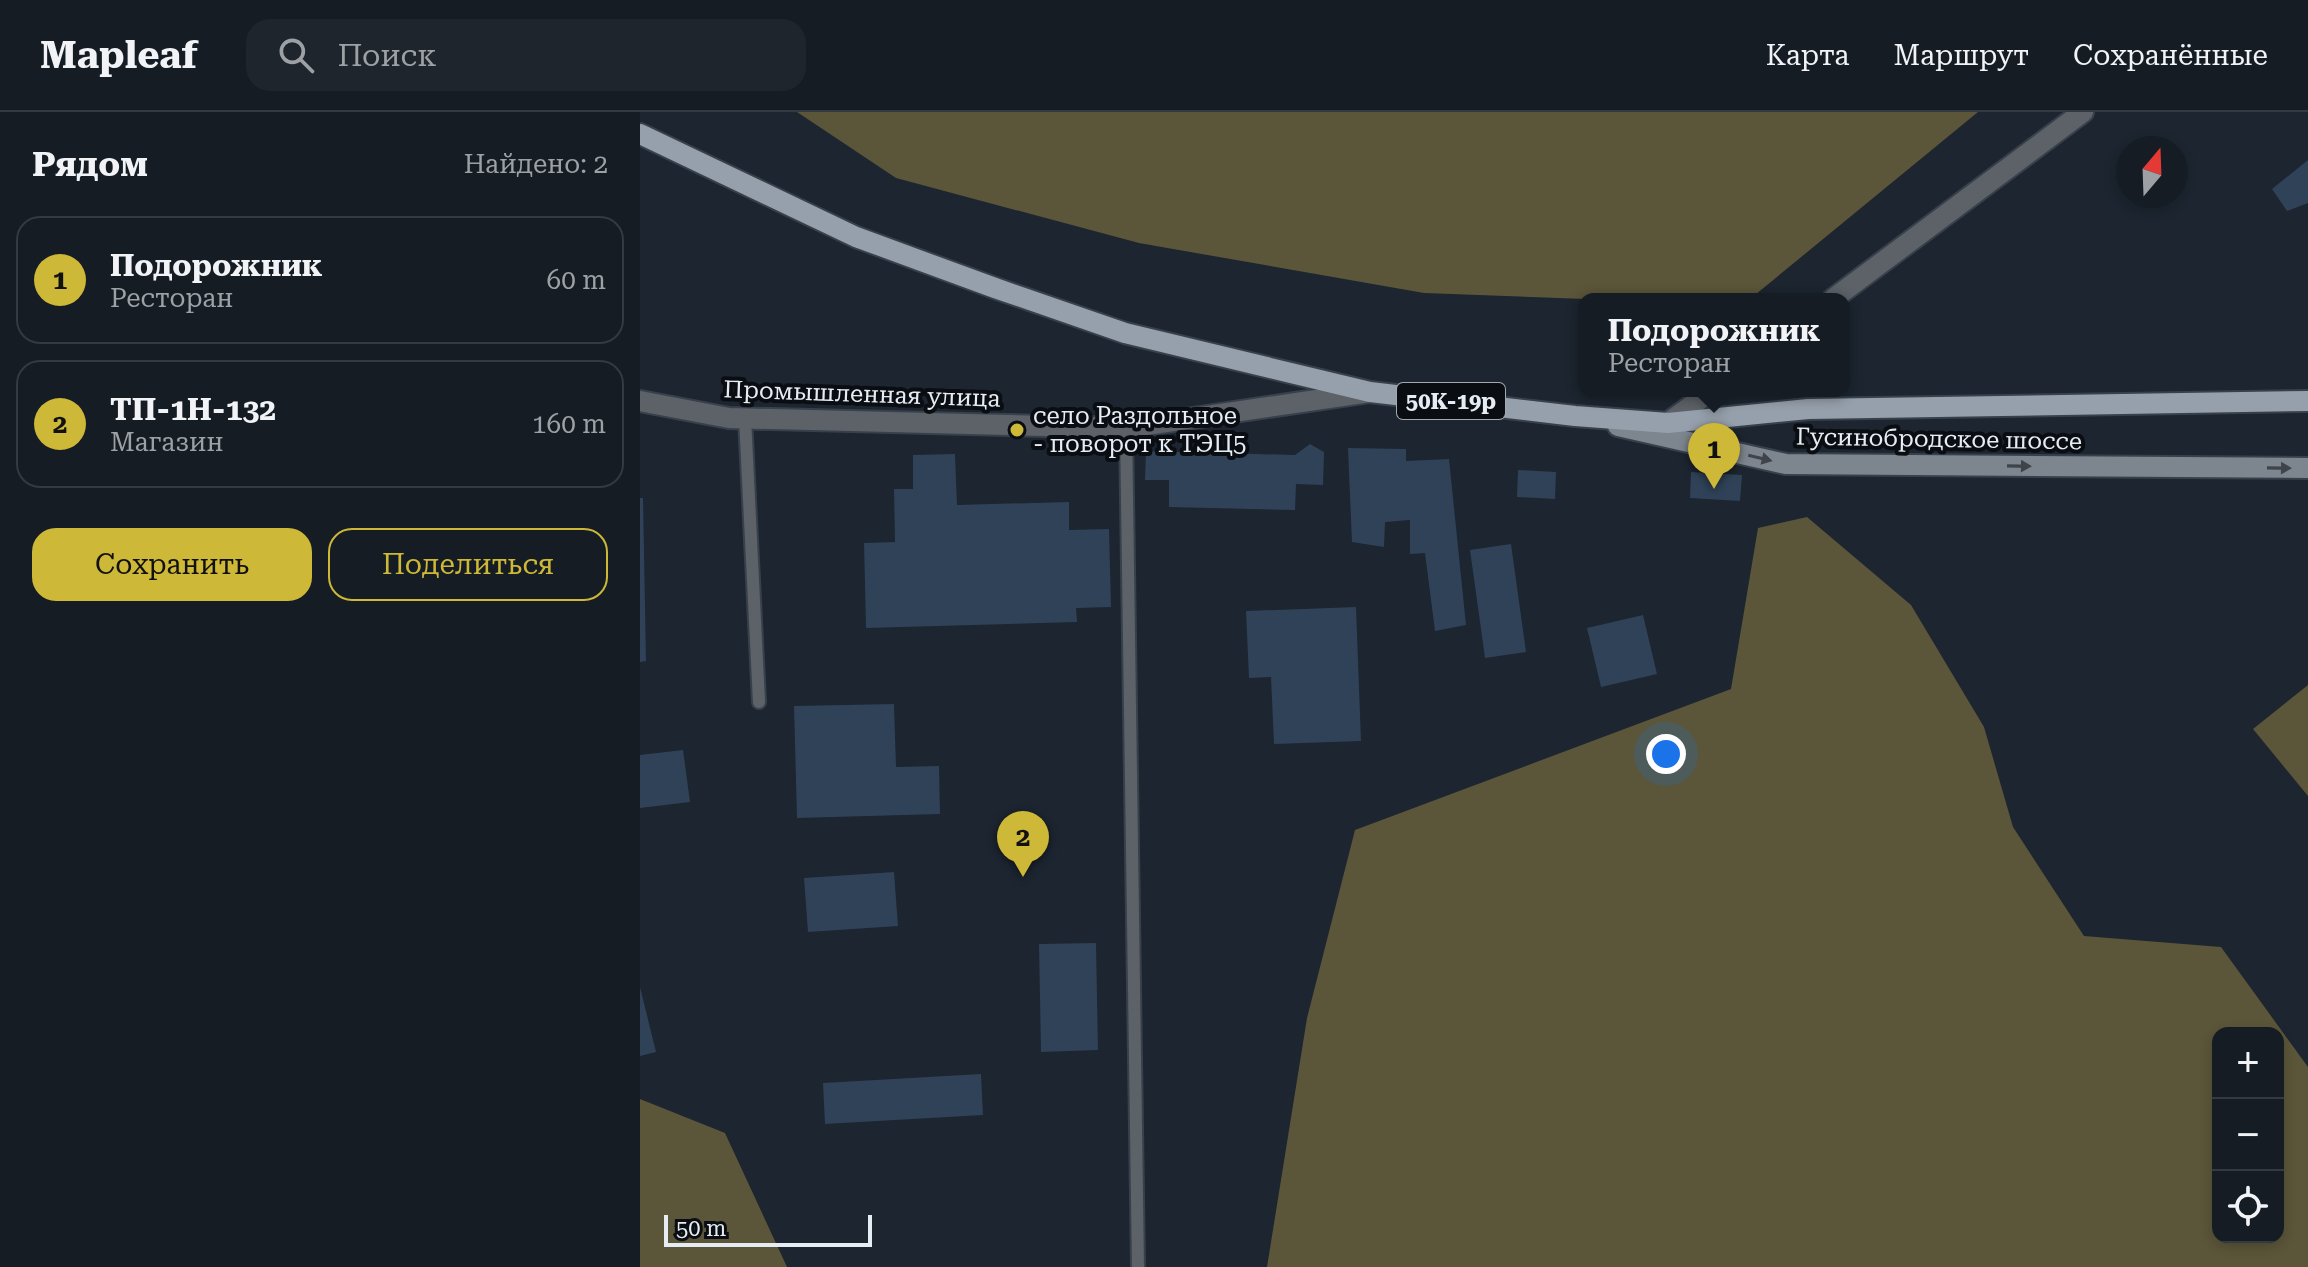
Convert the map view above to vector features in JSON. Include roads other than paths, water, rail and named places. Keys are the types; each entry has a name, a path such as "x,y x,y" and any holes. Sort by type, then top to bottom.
{"main road":[{"name":"50К-19р","path":"640,134 856,237 995,288 1125,333 1370,392 1575,416 1668,423 1808,409 2308,401"},
{"name":"Гусинобродское шоссе","path":"1575,416 1786,464 2308,468"}],"street":[{"path":"1841,293 2083,112"},
{"name":"Промышленная улица","path":"640,401 729,418 1126,428 1370,392"},
{"path":"1668,423 1703,397"}],"lane":[{"path":"745,418 759,702"},
{"path":"1126,428 1138,1267"}],"place":[{"name":"село Раздольное - поворот к ТЭЦ5","path":"1017,430"},
{"name":"Подорожник","path":"1714,489"},
{"name":"ТП-1Н-132","path":"1023,877"}]}
